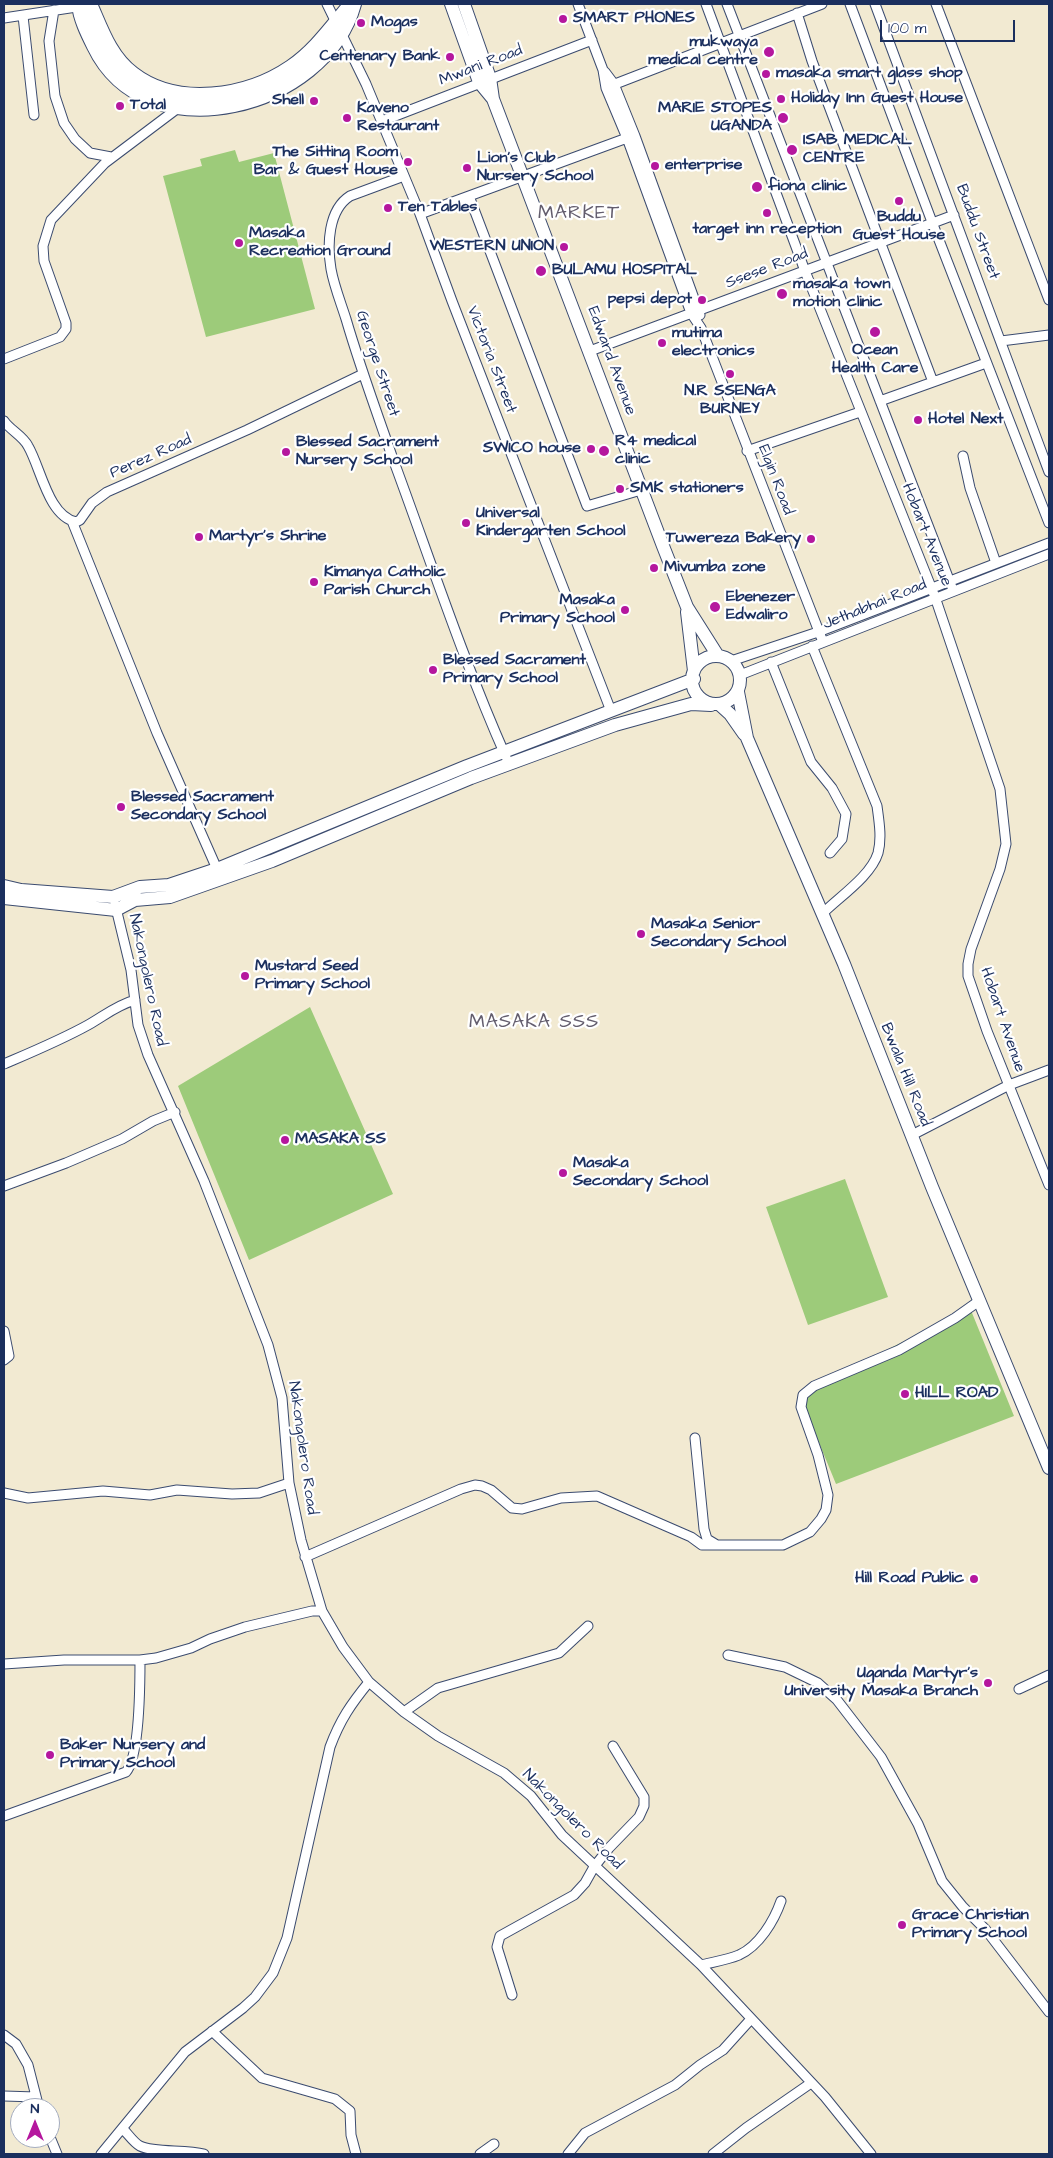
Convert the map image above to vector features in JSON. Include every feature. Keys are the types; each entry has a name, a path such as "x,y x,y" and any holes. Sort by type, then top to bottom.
{"main road":[{"path":"84,4 96,50 112,74 130,89 154,101 180,102 214,108 241,103 276,91 296,80 314,65 342,36 350,21 353,4"},
{"path":"180,102 237,90 271,78 299,61 353,4"},
{"path":"271,78 276,91"}],"street":[{"path":"4,18 84,4"},
{"name":"Victoria Street","path":"327,4 366,84 420,214 611,711"},
{"name":"Edward Avenue","path":"451,4 494,99 687,607 718,656"},
{"name":"Edward Avenue","path":"464,4 485,80"},
{"name":"Elgin Road","path":"578,4 747,451 823,642"},
{"name":"Hobart Avenue","path":"706,4 805,271 933,593 1000,789 1006,844 1000,869 971,949 968,976 983,1022 1049,1185"},
{"name":"Hobart Avenue","path":"727,4 953,590"},
{"path":"610,86 822,4"},
{"path":"850,4 986,363 1049,523"},
{"name":"Buddu Street","path":"875,4 1002,341 1049,472"},
{"path":"936,4 1049,300"},
{"path":"54,10 49,41 55,96 64,123 75,139 90,153 111,157"},
{"path":"797,14 812,61 882,242 933,382"},
{"path":"23,16 34,115"},
{"name":"Mwani Road","path":"382,121 592,40"},
{"name":"Elgin Road","path":"610,86 627,138 695,311"},
{"path":"4,359 63,334 66,324 44,261 43,246 46,232 52,220 111,157 180,102"},
{"path":"420,214 627,138"},
{"name":"George Street","path":"404,176 343,200 336,210 331,229 331,270 362,374 464,654 507,758"},
{"path":"470,196 587,506 641,490"},
{"name":"Ssese Road","path":"590,351 954,214"},
{"path":"1002,341 1049,335"},
{"path":"880,400 986,363"},
{"name":"Perez Road","path":"72,521 80,520 92,503 107,492 247,430 362,374"},
{"path":"747,451 860,412"},
{"path":"4,421 28,444 58,511 72,521 157,733 217,869"},
{"path":"963,456 970,488 996,563"},
{"name":"Jethabhai Road","path":"740,675 823,642 933,593 949,581 1049,544"},
{"name":"Jethabhai Road","path":"731,661 933,593 953,590 1049,554"},
{"path":"687,607 694,675 693,687 696,694 730,714 747,738"},
{"path":"812,646 877,806 880,828 878,854 862,878 822,914"},
{"path":"4,886 21,890 113,896 140,886 169,885 217,869 467,766 507,758 615,724 690,704 715,705 730,700 738,692 741,684 740,675 737,667 731,661 718,656 704,659 694,675 611,711 507,758 272,861 170,897 135,900 116,910 4,898"},
{"path":"771,662 811,762 832,788 846,814 842,839 830,853"},
{"name":"Bwala Hill Road","path":"738,692 747,738 844,964 979,1302 1049,1468"},
{"name":"Nakongolero Road","path":"113,896 131,970 138,1025 148,1055 204,1181 268,1345 282,1398 289,1483 305,1557 322,1611 343,1647 369,1682 404,1712 438,1736 504,1773 531,1796 562,1835 701,1966 838,2112 871,2154"},
{"path":"4,1064 54,1042 122,1004 135,1000"},
{"path":"912,1135 1009,1085 1049,1070"},
{"path":"4,1186 66,1163 122,1139 152,1121 174,1112"},
{"path":"305,1557 461,1489 475,1485 491,1490 512,1508 517,1509 531,1508 561,1498 600,1497 691,1537 702,1545 783,1545 810,1532 826,1510 828,1495 818,1455 801,1407 801,1399 806,1391 899,1350 979,1302"},
{"path":"4,1332 9,1352 9,1356 4,1360"},
{"path":"695,1438 704,1529 707,1539 720,1546"},
{"path":"4,1493 28,1498 103,1491 146,1495 177,1490 232,1494 259,1492 289,1483"},
{"path":"4,1664 64,1660 140,1660 156,1658 191,1648 210,1639 245,1627 312,1611 322,1611"},
{"path":"404,1712 438,1688 559,1653 588,1626"},
{"path":"728,1654 785,1667 818,1683 837,1700 881,1757 918,1824 942,1881 963,1907 986,1930 1049,2012"},
{"path":"4,1816 126,1772 132,1761 140,1704 140,1660"},
{"path":"1019,1689 1049,1675"},
{"path":"101,2154 185,2052 255,1997 266,1984 280,1957 287,1938 314,1814 337,1727 343,1720 346,1711 369,1682"},
{"path":"512,1995 497,1947 500,1936 520,1923 570,1898 585,1883 610,1848 634,1822 644,1806 644,1797 613,1746"},
{"path":"701,1966 739,1955 746,1950 765,1932 776,1914 781,1901"},
{"path":"568,2154 585,2133 675,2085 723,2050 751,2019"},
{"path":"212,2031 262,2078 335,2100 350,2111 351,2135 356,2154"},
{"path":"4,2035 16,2044 28,2065 36,2097 4,2096"},
{"path":"713,2154 746,2128 811,2083"},
{"path":"123,2129 140,2146 204,2154"},
{"path":"480,2154 494,2144"}],"green space":[{"name":"Masaka Recreation Ground","path":"235,150 239,162 274,153 315,309 206,337 163,176 202,166 200,159"},
{"name":"MASAKA SS","path":"310,1007 393,1194 249,1260 178,1086"},
{"path":"845,1179 888,1297 808,1325 766,1207"},
{"name":"HILL ROAD","path":"970,1308 1014,1416 836,1484 801,1399 811,1388"}],"place":[{"name":"SMART PHONES","path":"563,19"},
{"name":"Mogas","path":"361,23"},
{"name":"mukwaya medical centre","path":"769,52"},
{"name":"Centenary Bank","path":"450,57"},
{"name":"masaka smart glass shop","path":"766,74"},
{"name":"Holiday Inn Guest House","path":"781,99"},
{"name":"Shell","path":"314,101"},
{"name":"Total","path":"120,106"},
{"name":"Kaveno Restaurant","path":"347,118"},
{"name":"MARIE STOPES UGANDA","path":"783,118"},
{"name":"ISAB MEDICAL CENTRE","path":"792,150"},
{"name":"The Sitting Room Bar & Guest House","path":"408,162"},
{"name":"enterprise","path":"655,166"},
{"name":"Lion's Club Nursery School","path":"467,168"},
{"name":"fiona clinic","path":"757,187"},
{"name":"Buddu Guest House","path":"899,201"},
{"name":"Ten Tables","path":"388,208"},
{"name":"target inn reception","path":"767,213"},
{"name":"Masaka Recreation Ground","path":"239,243"},
{"name":"WESTERN UNION","path":"564,247"},
{"name":"BULAMU HOSPITAL","path":"541,271"},
{"name":"masaka town motion clinic","path":"782,294"},
{"name":"pepsi depot","path":"702,300"},
{"name":"Ocean Health Care","path":"875,332"},
{"name":"mutima electronics","path":"662,343"},
{"name":"N.R SSENGA BURNEY","path":"730,374"},
{"name":"Hotel Next","path":"918,420"},
{"name":"SWICO house","path":"591,449"},
{"name":"R4 medical clinic","path":"604,451"},
{"name":"Blessed Sacrament Nursery School","path":"286,452"},
{"name":"SMK stationers","path":"620,489"},
{"name":"Universal Kindergarten School","path":"466,523"},
{"name":"Martyr's Shrine","path":"199,537"},
{"name":"Tuwereza Bakery","path":"811,539"},
{"name":"Mivumba zone","path":"654,568"},
{"name":"Kimanya Catholic Parish Church","path":"314,582"},
{"name":"Ebenezer Edwaliro","path":"715,607"},
{"name":"Masaka Primary School","path":"625,610"},
{"name":"Blessed Sacrament Primary School","path":"433,670"},
{"name":"Blessed Sacrament Secondary School","path":"121,807"},
{"name":"Masaka Senior Secondary School","path":"641,934"},
{"name":"Mustard Seed Primary School","path":"245,976"},
{"name":"MASAKA SS","path":"285,1140"},
{"name":"Masaka Secondary School","path":"563,1173"},
{"name":"HILL ROAD","path":"905,1394"},
{"name":"Hill Road Public","path":"974,1579"},
{"name":"Uganda Martyr's University Masaka Branch","path":"988,1683"},
{"name":"Baker Nursery and Primary School","path":"50,1755"},
{"name":"Grace Christian Primary School","path":"902,1925"}],"district":[{"name":"MARKET","path":"579,214"},
{"name":"MASAKA SSS","path":"534,1023"}]}
